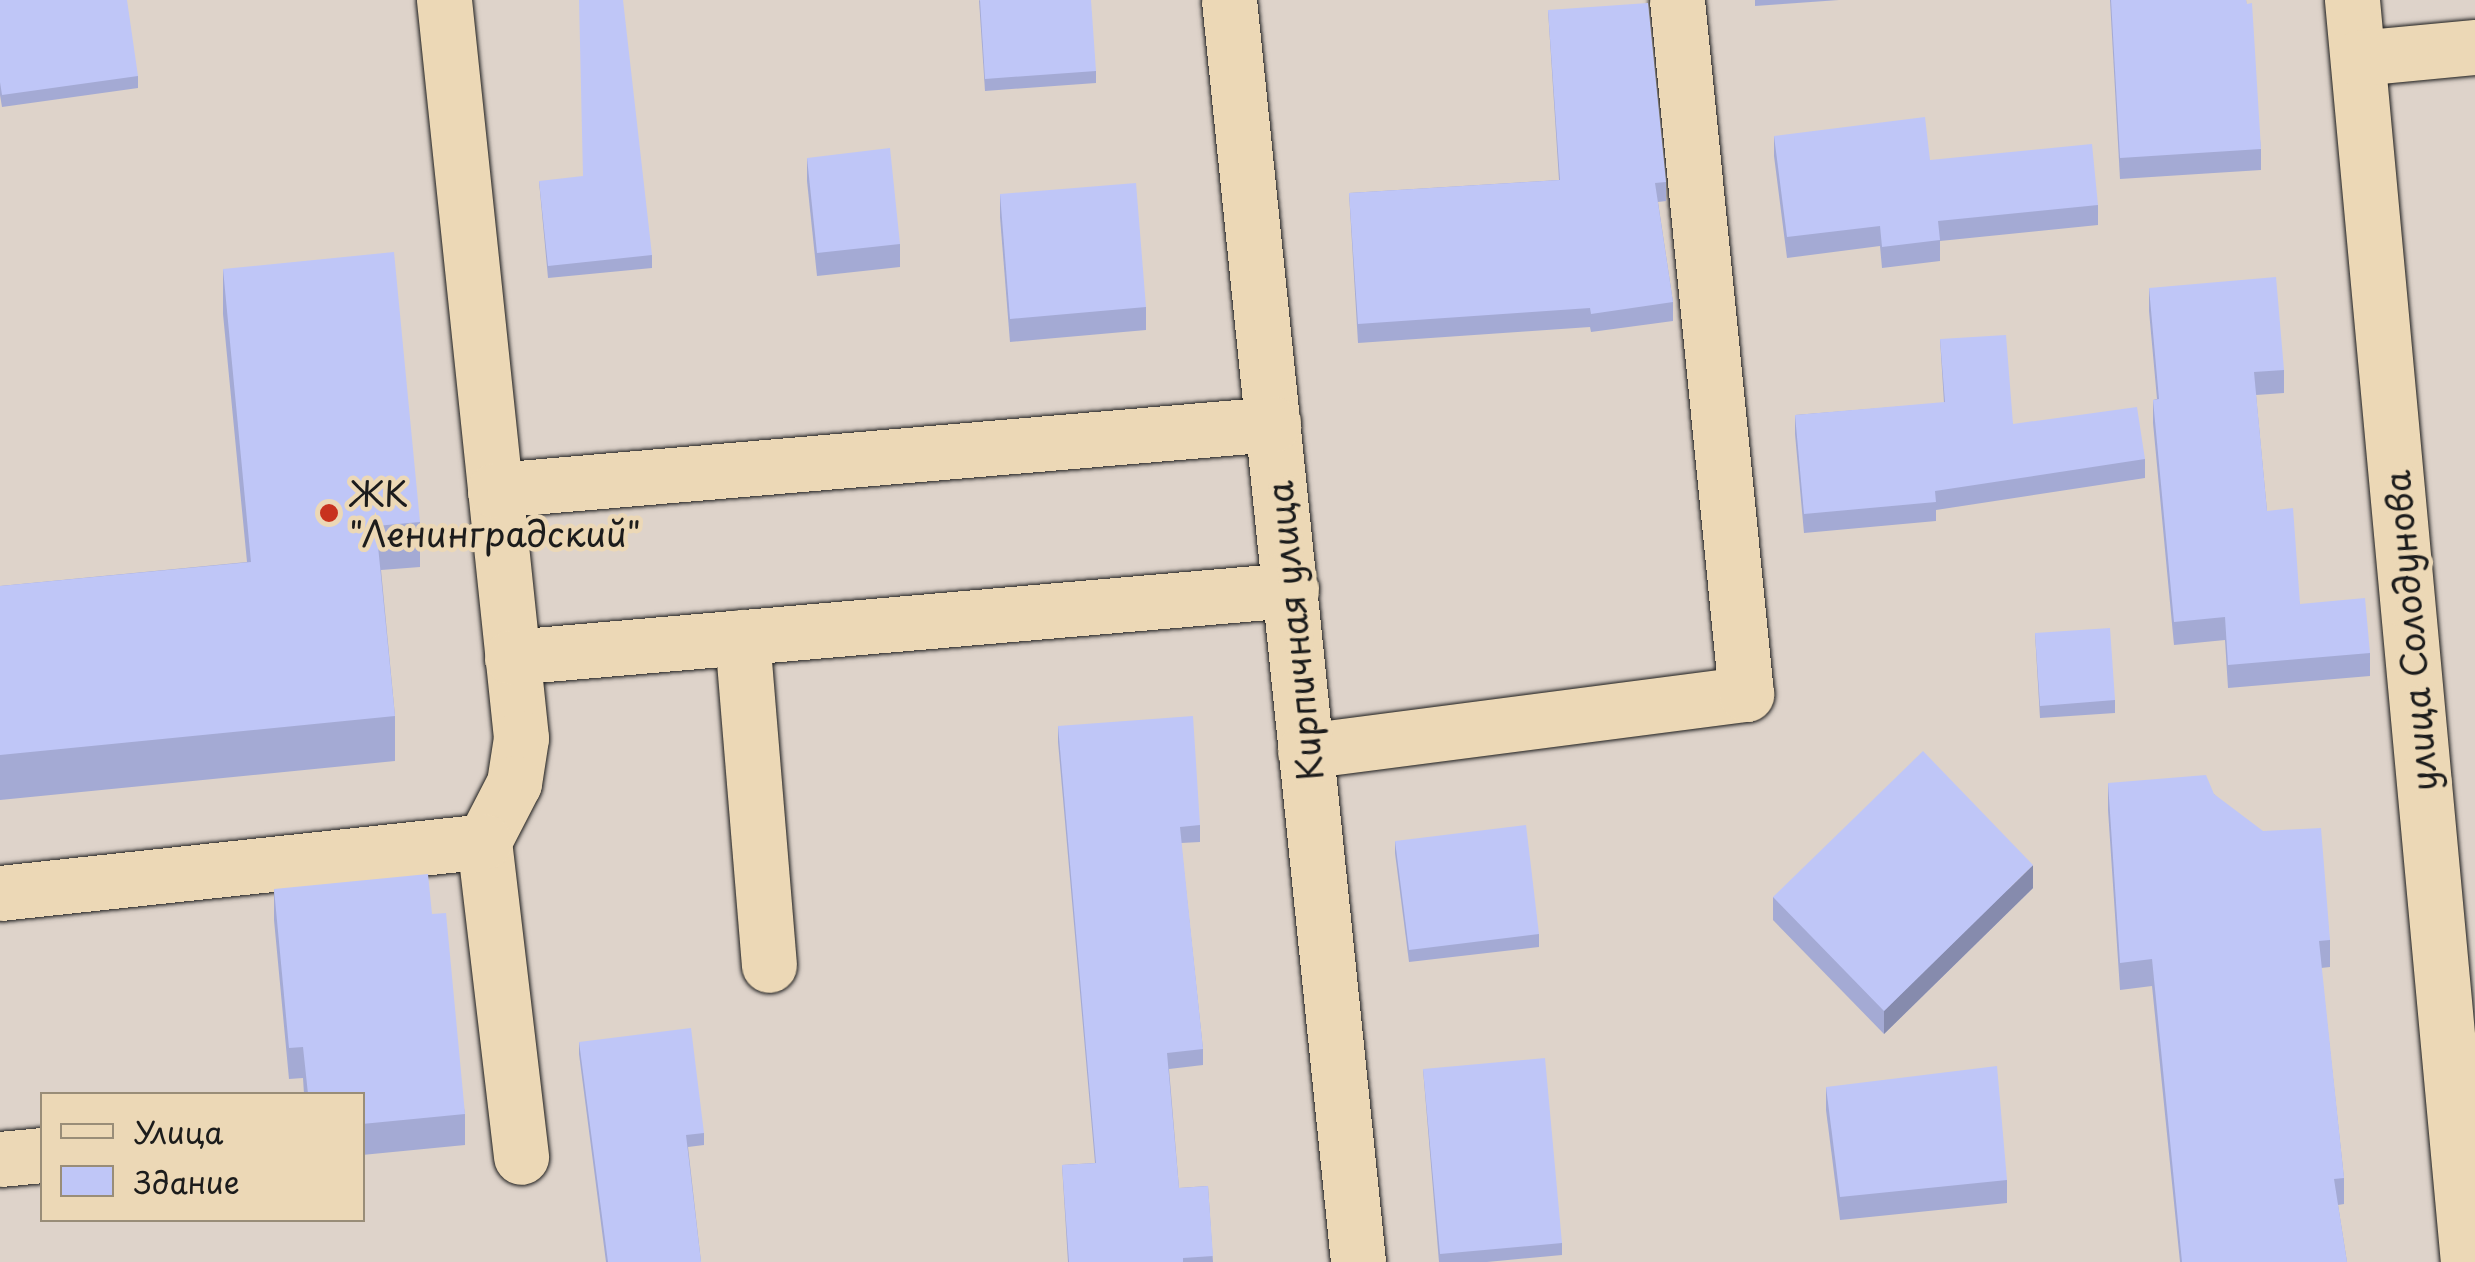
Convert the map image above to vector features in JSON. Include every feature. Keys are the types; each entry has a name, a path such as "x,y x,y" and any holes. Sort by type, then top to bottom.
{"street":[{"path":"444,0 521,738 514,783 484,841 521,1157"},
{"name":"Кирпичная улица","path":"1229,0 1358,1262"},
{"path":"1305,751 1746,694 1677,0"},
{"name":"улица Солодунова","path":"2352,0 2468,1262"},
{"path":"2358,58 2475,47"},
{"path":"495,490 1273,424"},
{"path":"512,657 1291,590"},
{"path":"742,636 769,965"},
{"path":"0,893 484,841"},
{"path":"0,1159 40,1155"}],"building":[{"path":"0,0 127,0 138,76 2,95"},
{"path":"579,0 623,0 652,255 548,266 539,181 583,176"},
{"path":"980,0 1091,0 1096,71 985,79"},
{"path":"2111,0 2252,3 2261,149 2120,158"},
{"path":"1648,3 1666,182 1655,183 1673,302 1591,314 1590,308 1358,324 1349,193 1560,180 1548,10"},
{"path":"1925,117 1930,160 2092,144 2098,205 1938,221 1940,240 1882,247 1880,226 1787,237 1774,136"},
{"path":"890,148 900,244 817,253 807,158"},
{"path":"1136,183 1146,307 1010,319 1000,194"},
{"name":"ЖК \"Ленинградский\"","path":"394,252 420,522 376,526 395,716 0,755 0,586 251,562 223,269"},
{"path":"2276,277 2284,370 2254,372 2267,511 2293,508 2300,604 2365,598 2370,653 2228,665 2225,617 2174,622 2153,400 2159,399 2149,288"},
{"path":"2006,335 2013,424 2137,407 2145,459 1935,491 1936,502 1804,514 1795,415 1945,402 1940,339"},
{"path":"2110,628 2115,700 2040,706 2035,633"},
{"path":"1193,716 1200,825 1180,827 1203,1049 1167,1053 1179,1188 1208,1186 1213,1256 1183,1258 1183,1262 1069,1262 1062,1165 1096,1163 1058,726"},
{"path":"1923,751 2033,865 1884,1011 1773,897"},
{"path":"2206,775 2214,794 2263,831 2321,828 2330,940 2319,941 2344,1178 2334,1179 2347,1262 2182,1262 2152,959 2120,963 2108,783"},
{"path":"1526,825 1539,934 1409,950 1395,841"},
{"path":"428,874 432,914 446,913 465,1114 365,1124 365,1092 308,1092 303,1047 289,1048 274,889"},
{"path":"691,1028 704,1133 686,1135 701,1262 608,1262 579,1042"},
{"path":"1545,1058 1562,1243 1440,1254 1423,1069"},
{"path":"1997,1066 2007,1180 1840,1197 1826,1087"}],"place":[{"name":"ЖК \"Ленинградский\"","path":"329,513"}]}
